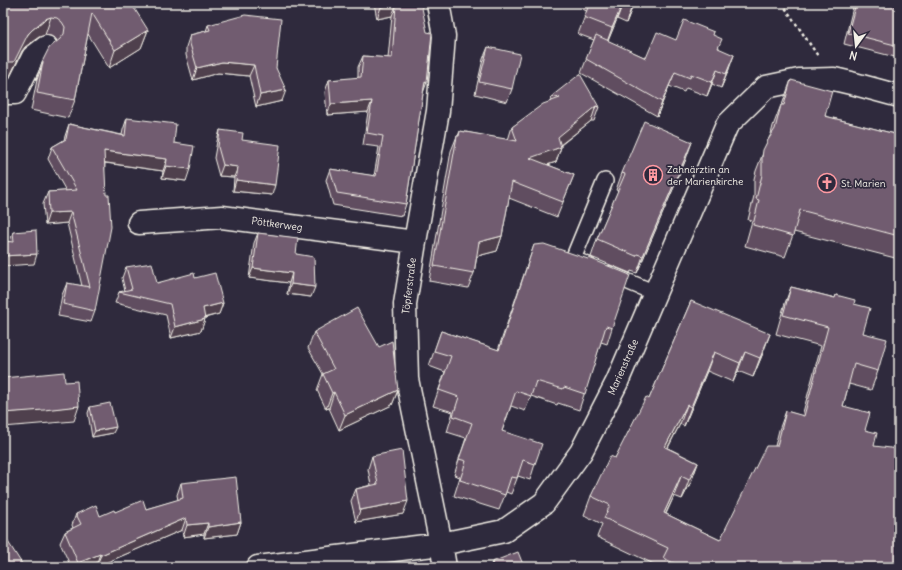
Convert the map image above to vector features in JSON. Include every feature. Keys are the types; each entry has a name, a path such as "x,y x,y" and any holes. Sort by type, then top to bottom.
{"street":[{"name":"Töpferstraße","path":"438,3 444,36 438,111 405,304 407,379 441,544 444,567"},
{"path":"3,93 14,93 33,57 46,47"},
{"name":"Marienstraße","path":"258,567 441,544 504,531 544,503 581,452 617,382 727,125 766,86 799,80 834,79 851,82 899,96"},
{"name":"Pöttkerweg","path":"139,223 222,217 415,242"}],"lane":[{"path":"605,181 573,259 655,293"}],"path":[{"path":"782,3 834,79"}],"building":[{"path":"3,3 123,3 125,6 131,3 148,30 115,50 92,13 75,100 37,93 42,62 49,48 64,34 65,27 57,18 51,17 45,19 28,34 14,62 3,62"},
{"path":"380,3 421,3 427,32 432,33 427,82 425,81 406,204 337,193 330,169 376,176 383,136 367,133 372,101 331,104 329,80 361,77 363,56 392,58 396,5 381,7"},
{"path":"590,3 623,3 612,28 584,17"},
{"path":"856,3 885,3 899,7 899,46 848,33"},
{"path":"245,15 281,19 276,68 286,90 260,95 254,65 222,62 197,68 190,44 190,35 210,30 208,25"},
{"path":"684,20 714,32 713,35 722,39 718,48 734,55 726,74 717,70 712,82 691,74 690,78 675,72 662,102 586,59 596,35 646,58 657,32 676,40"},
{"path":"488,47 520,54 512,89 479,82"},
{"path":"580,74 599,107 596,106 558,137 561,147 530,158 574,175 563,202 512,182 502,236 479,242 474,273 434,266 457,136 459,136 460,131 517,141 512,127 543,104 560,98 552,96"},
{"name":"St. Marien","path":"791,80 832,91 825,116 899,135 899,236 800,210 793,236 753,225 759,200 756,199 762,175 763,150 775,129 781,105 784,105"},
{"path":"127,118 176,124 174,143 194,146 190,169 166,166 167,159 104,151 106,195 109,195 111,227 95,311 63,304 67,283 90,287 71,212 49,213 48,192 77,190 52,147 66,139 69,124 125,136"},
{"path":"644,121 692,142 643,256 637,254 636,256 597,239 625,174 622,173"},
{"path":"220,130 243,133 242,140 280,145 275,185 236,180 238,167 223,165 218,147"},
{"path":"36,230 37,254 3,256 3,241 14,242 13,232"},
{"path":"258,233 298,238 296,254 314,257 315,287 291,284 292,273 253,268"},
{"path":"544,244 588,259 589,258 630,275 612,328 606,326 585,394 564,387 563,389 536,381 531,396 516,391 502,431 542,444 535,464 523,460 517,478 511,477 505,495 460,480 466,461 459,459 472,423 453,416 459,397 439,390 451,356 434,351 441,331 499,350 534,245"},
{"path":"152,263 157,283 194,273 195,278 215,273 223,303 203,308 205,319 175,327 170,304 119,292 132,289 126,267"},
{"path":"791,287 835,298 836,295 855,300 854,304 870,308 863,333 887,339 878,371 854,364 843,406 870,413 865,430 877,433 874,446 899,449 899,567 682,567 663,558 668,548 604,518 610,505 591,496 610,456 615,458 646,397 649,399 691,301 770,334 760,358 745,352 740,363 714,352 691,407 687,405 665,447 698,463 689,480 681,476 664,513 720,540 766,446 777,446 786,411 804,416 828,327 783,315"},
{"path":"357,308 379,347 392,341 398,390 345,415 323,374 334,369 314,332"},
{"path":"64,372 65,382 77,381 79,406 3,413 3,378"},
{"path":"110,403 116,427 95,431 90,407"},
{"path":"402,450 408,501 360,510 356,489 378,484 372,456"},
{"path":"236,477 241,522 208,527 208,523 187,525 186,518 101,555 100,554 78,563 65,532 81,524 76,514 96,505 100,516 114,510 115,512 143,500 146,509 183,498 181,483"},
{"path":"3,534 24,567 3,567"},
{"path":"518,552 524,567 493,567 492,562"}],"place":[{"name":"Zahnärztin an der Marienkirche","path":"653,175"},
{"name":"St. Marien","path":"827,183"}]}
